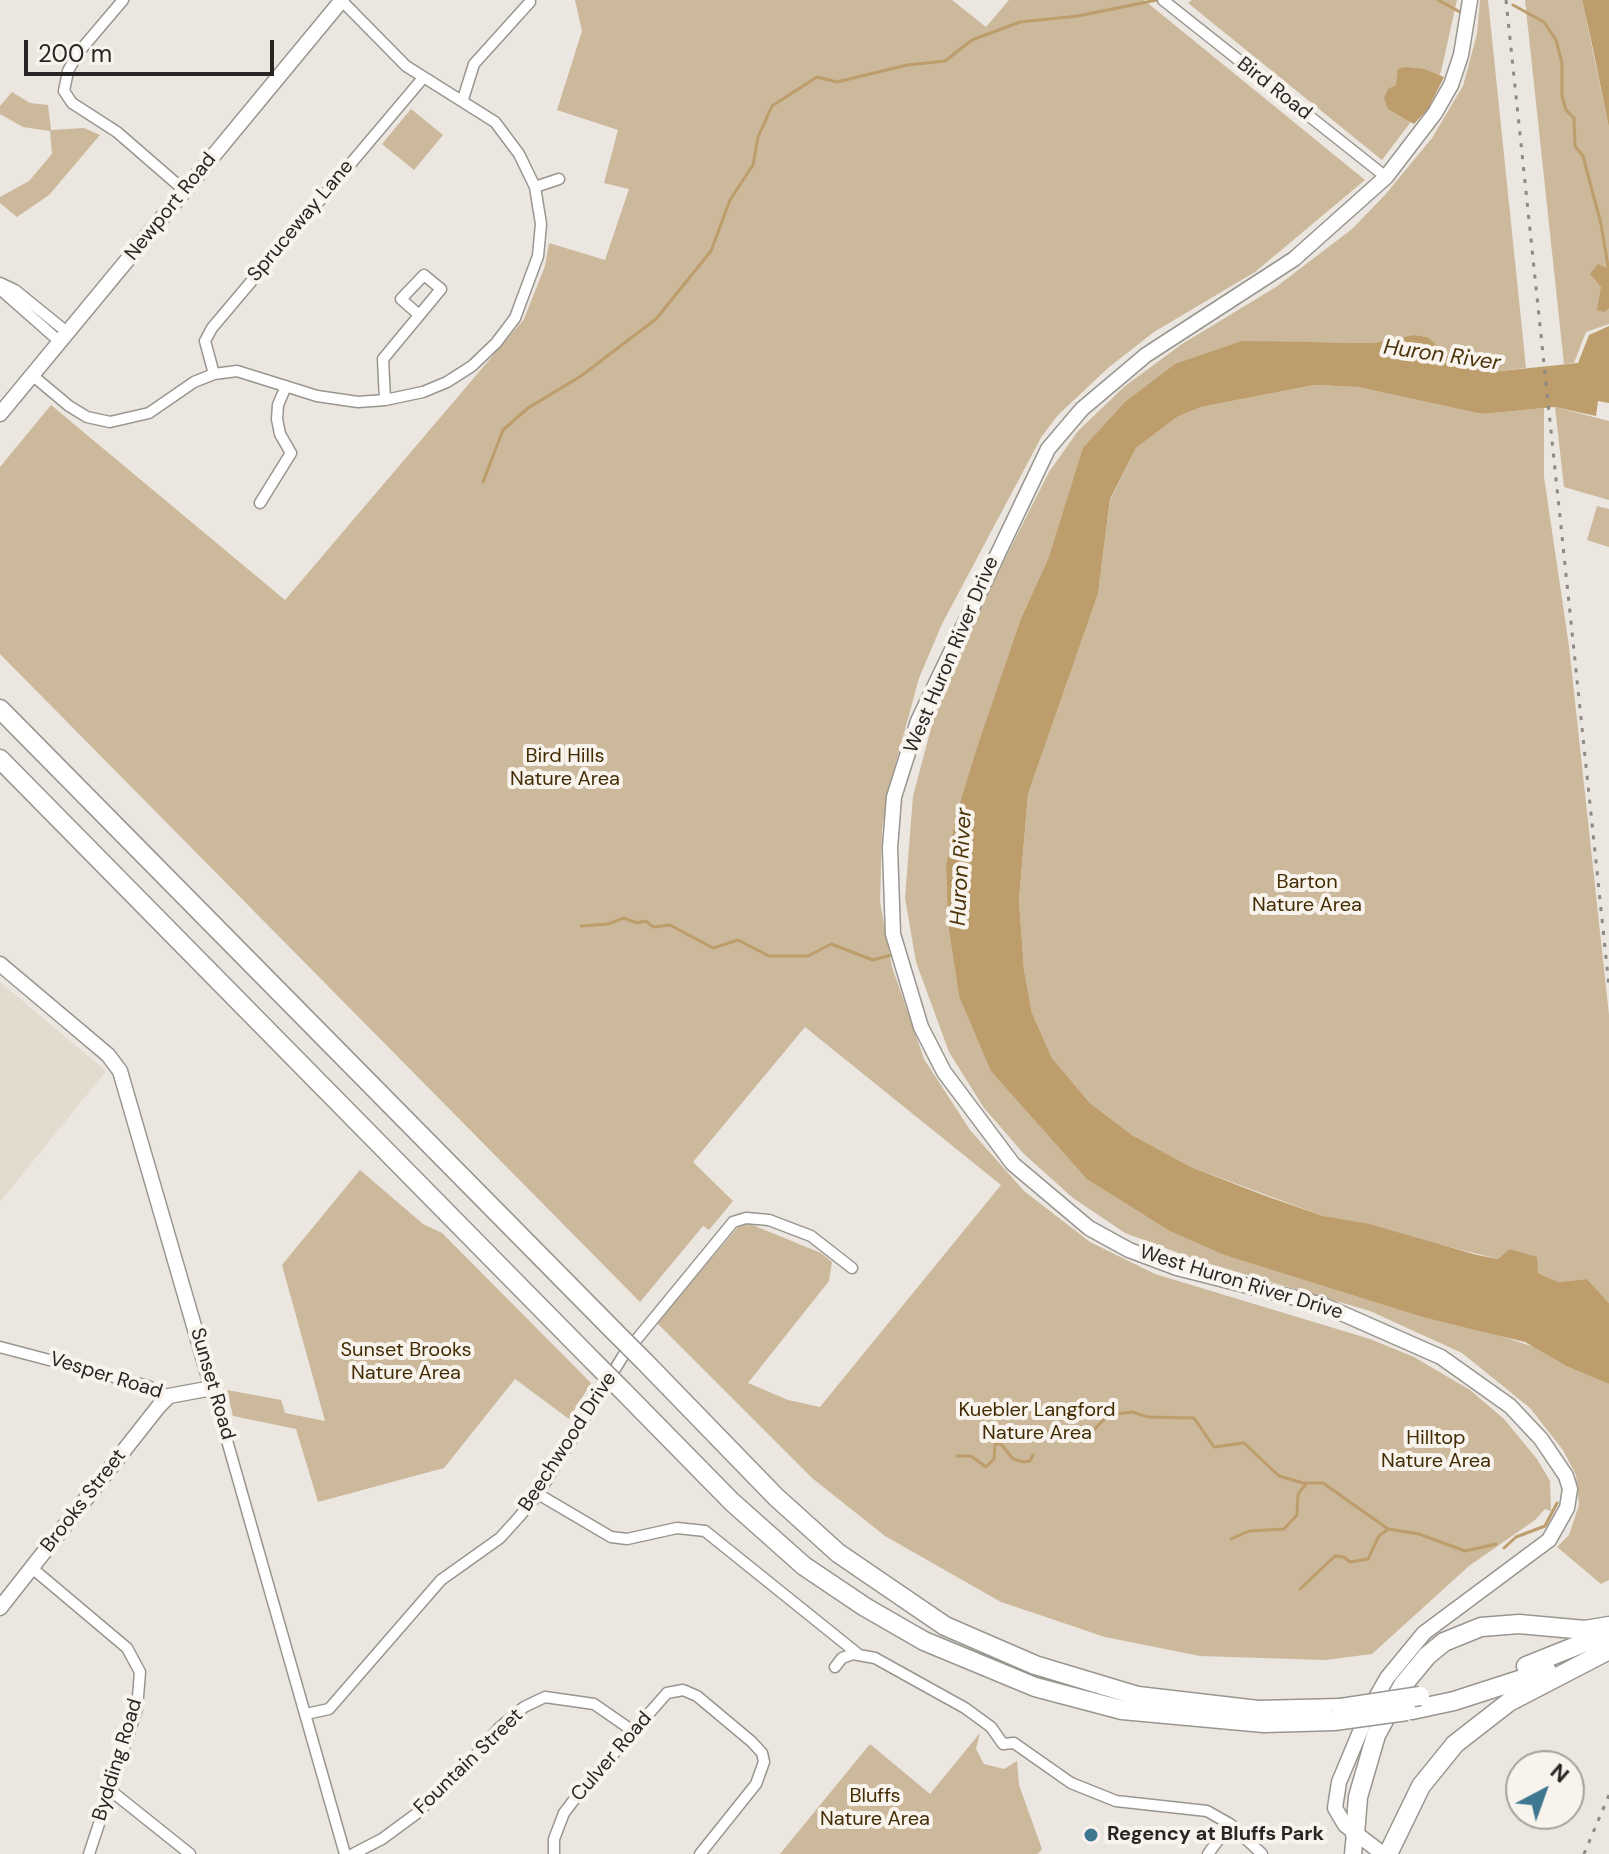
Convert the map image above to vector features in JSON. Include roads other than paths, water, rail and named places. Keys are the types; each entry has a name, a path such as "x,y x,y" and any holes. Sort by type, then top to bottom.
{"highway":[{"path":"0,709 776,1497 838,1553 945,1626 1035,1665 1138,1696 1258,1710 1338,1714"},
{"path":"0,759 732,1502 804,1566 924,1641 1035,1687 1122,1710 1264,1723 1416,1703 1518,1682 1609,1649"},
{"path":"1355,1834 1358,1797 1376,1735 1403,1685 1427,1656 1444,1642 1481,1627 1519,1624 1585,1630 1609,1626"},
{"path":"1416,1703 1523,1667 1609,1633"},
{"path":"1386,1854 1421,1786 1455,1744 1509,1702 1609,1649"}],"main road":[{"path":"1353,1854 1355,1834"}],"street":[{"path":"123,0 73,63 66,78 67,98 117,132 185,191"},
{"path":"32,375 69,406 89,418 110,422 149,413 194,382 214,374 237,371 335,399 385,400 423,392 472,366 515,318 538,256 541,224 535,187 509,138 495,122 463,99 423,78 365,28 342,0"},
{"name":"Newport Road","path":"0,414 342,0"},
{"name":"West Huron River Drive","path":"1355,1834 1335,1808 1335,1795 1359,1732 1387,1678 1413,1645 1443,1616 1549,1540 1567,1508 1570,1489 1560,1464 1510,1406 1441,1357 1323,1305 1177,1268 1129,1250 1089,1228 1013,1164 968,1108 944,1072 921,1027 893,934 890,848 894,797 918,721 1029,482 1061,430 1146,355 1294,259 1386,177 1435,113 1451,85 1461,55 1470,0"},
{"path":"463,99 474,64 530,2"},
{"name":"Bird Road","path":"1165,2 1386,177"},
{"name":"Spruceway Lane","path":"214,374 205,341 212,328 423,78"},
{"path":"535,187 559,179"},
{"path":"385,400 383,359 441,289 424,275 412,284 401,299 419,315"},
{"path":"0,286 64,337"},
{"path":"260,503 291,453 280,434 277,419 278,405 286,386"},
{"name":"Sunset Road","path":"0,964 108,1055 120,1071 345,1854"},
{"name":"Beechwood Drive","path":"306,1714 329,1709 441,1580 500,1538 538,1494 623,1356 726,1228 746,1218 769,1220 811,1236 852,1268"},
{"name":"Vesper Road","path":"0,1347 137,1383 169,1396 212,1388"},
{"name":"Brooks Street","path":"0,1608 169,1396"},
{"path":"538,1494 611,1537 627,1539 677,1528 705,1531 858,1654 875,1658 965,1708 991,1727 1003,1744 1014,1743 1054,1773 1085,1790 1135,1804 1207,1811 1230,1824 1262,1854"},
{"name":"Bydding Road","path":"32,1568 127,1648 136,1660 141,1686 137,1709 89,1854"},
{"path":"835,1667 842,1658 858,1654"},
{"name":"Culver Road","path":"554,1854 554,1839 564,1813 667,1693 683,1690 697,1696 752,1742 762,1753 764,1762 756,1784 700,1854"},
{"name":"Fountain Street","path":"353,1854 382,1839 416,1814 469,1763 499,1728 524,1707 545,1697 594,1704 633,1731"},
{"path":"110,1790 190,1854"},
{"path":"1208,1854 1230,1824"},
{"path":"1355,1834 1386,1854"}],"water":[{"path":"1582,0 1609,0 1609,128 1593,49"},
{"path":"1398,69 1424,69 1444,77 1428,109 1414,124 1388,109 1384,98 1388,89 1396,85"},
{"path":"1598,264 1609,269 1609,308 1604,312 1597,310 1601,287 1590,274"},
{"name":"Huron River","path":"1609,326 1609,403 1598,401 1596,416 1555,407 1482,414 1358,387 1314,385 1201,407 1177,417 1136,448 1110,499 1098,594 1028,794 1019,900 1024,970 1032,1013 1052,1058 1090,1103 1132,1135 1191,1167 1263,1195 1323,1216 1369,1224 1477,1255 1498,1259 1509,1249 1537,1257 1538,1273 1558,1282 1587,1279 1609,1303 1609,1384 1568,1367 1525,1342 1422,1317 1227,1256 1170,1231 1087,1179 991,1071 959,996 948,925 946,867 957,813 980,738 1021,618 1049,557 1083,448 1125,402 1175,364 1242,341 1374,343 1413,335 1428,337 1458,365 1491,372 1578,363 1589,335"}],"waterway":[{"path":"483,482 503,430 528,408 581,376 656,319 711,251 730,200 753,165 758,137 772,106 817,77 837,82 907,65 945,61 972,40 1020,22 1078,16 1157,0"},
{"path":"1438,0 1460,12"},
{"path":"1513,5 1544,22 1556,40 1562,63 1562,96 1566,110 1574,118 1575,146 1583,156 1601,224 1609,272"},
{"path":"581,926 608,924 624,918 637,923 646,921 653,927 670,925 713,948 738,940 769,956 808,956 831,944 873,960 891,955"},
{"path":"1024,1435 1040,1426 1051,1433 1067,1428 1077,1435 1090,1434 1108,1415 1132,1412 1148,1417 1194,1418 1214,1447 1244,1443 1279,1476 1303,1483 1323,1483 1388,1529 1419,1534 1465,1551 1496,1544"},
{"path":"957,1456 971,1456 986,1467 994,1459 995,1444 1001,1444 1013,1459 1030,1461 1033,1455"},
{"path":"1231,1539 1249,1531 1284,1529 1297,1515 1298,1494 1306,1484"},
{"path":"1504,1548 1516,1537 1545,1526 1557,1503"},
{"path":"1300,1589 1335,1556 1344,1557 1350,1562 1368,1559 1379,1536 1388,1529"}],"railway":[{"path":"1506,0 1609,986"},
{"path":"1584,1854 1609,1795"}],"place":[{"name":"Regency at Bluffs Park","path":"1091,1835"}],"park label":[{"name":"Bird Hills Nature Area","path":"565,768"},
{"name":"Barton Nature Area","path":"1307,894"},
{"name":"Sunset Brooks Nature Area","path":"406,1362"},
{"name":"Kuebler Langford Nature Area","path":"1037,1422"},
{"name":"Hilltop Nature Area","path":"1436,1450"},
{"name":"Bluffs Nature Area","path":"875,1808"}]}
